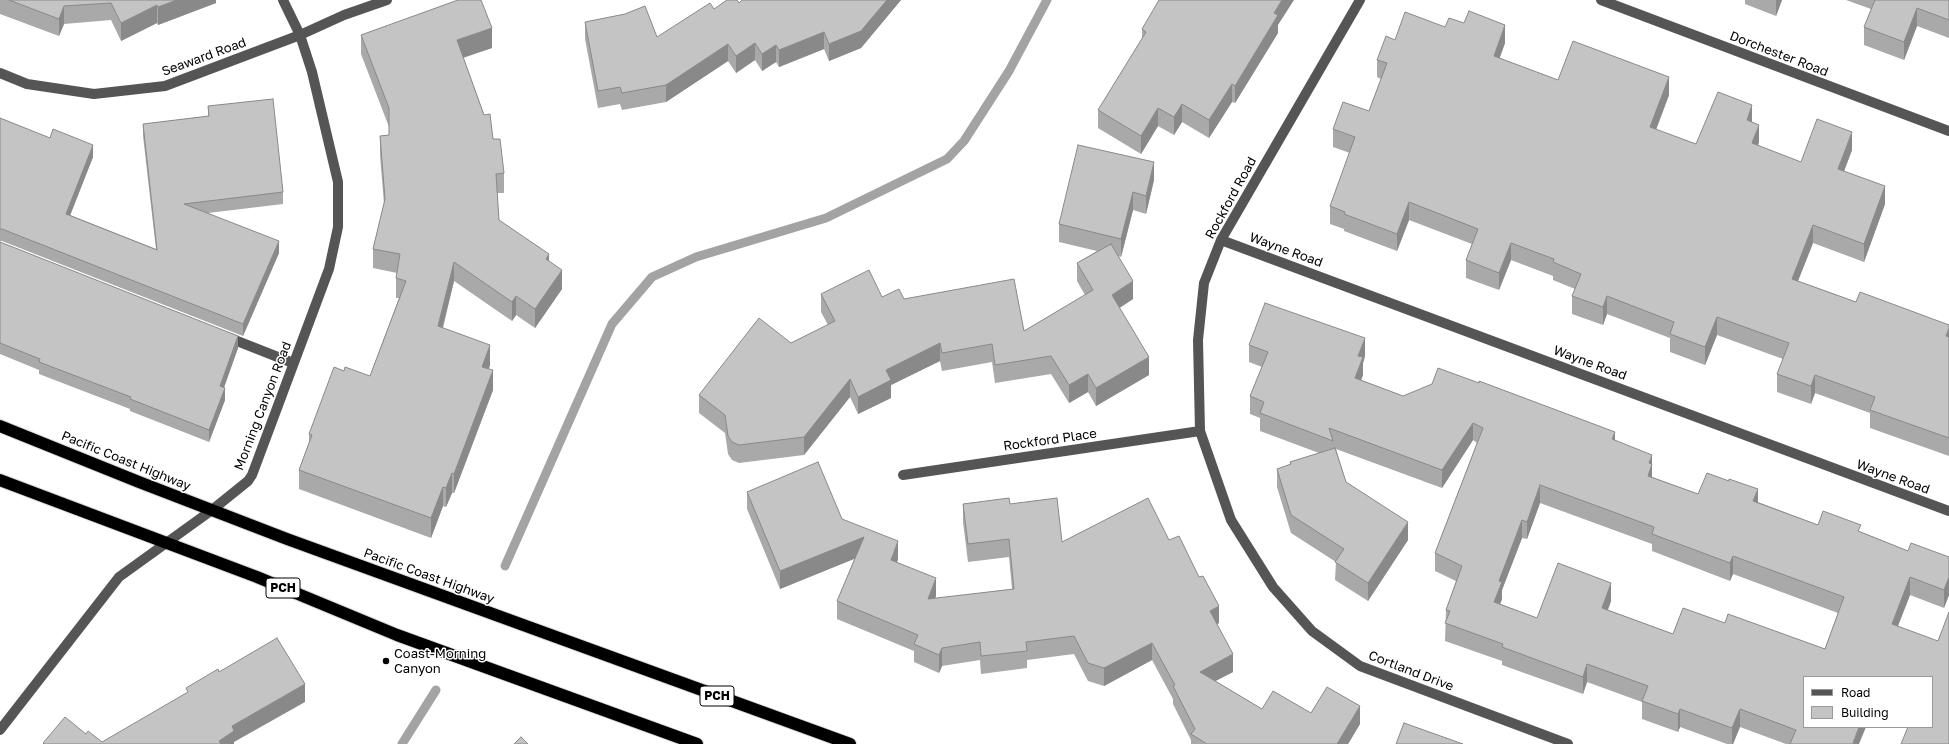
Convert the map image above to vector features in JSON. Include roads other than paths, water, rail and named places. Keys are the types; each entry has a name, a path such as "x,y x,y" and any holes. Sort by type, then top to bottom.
{"highway":[{"name":"Pacific Coast Highway","path":"0,426 138,482 212,510 583,648 850,744"},
{"name":"PCH","path":"0,480 257,577 397,635 697,744"}],"street":[{"name":"Morning Canyon Road","path":"0,730 119,577 212,510 248,481 252,475 292,363 328,270 338,227 338,182 312,72 300,35 283,0"},
{"name":"Seaward Road","path":"0,73 27,84 94,94 165,86 300,35 344,16 387,0"},
{"name":"Rockford Road","path":"1200,431 1198,340 1204,284 1221,240 1360,0"},
{"name":"Dorchester Road","path":"1601,0 1949,131"},
{"name":"Wayne Road","path":"1221,240 1949,511"},
{"path":"219,334 292,363"},
{"name":"Rockford Place","path":"903,474 1200,431"},
{"name":"Cortland Drive","path":"1200,431 1232,520 1273,587 1312,631 1360,666 1568,744"}],"waterway":[{"path":"505,566 612,324 652,277 696,257 826,218 947,159 964,141 1009,71 1047,0"},
{"path":"402,744 436,690"}],"place":[{"name":"Coast-Morning Canyon","path":"386,661"}]}
